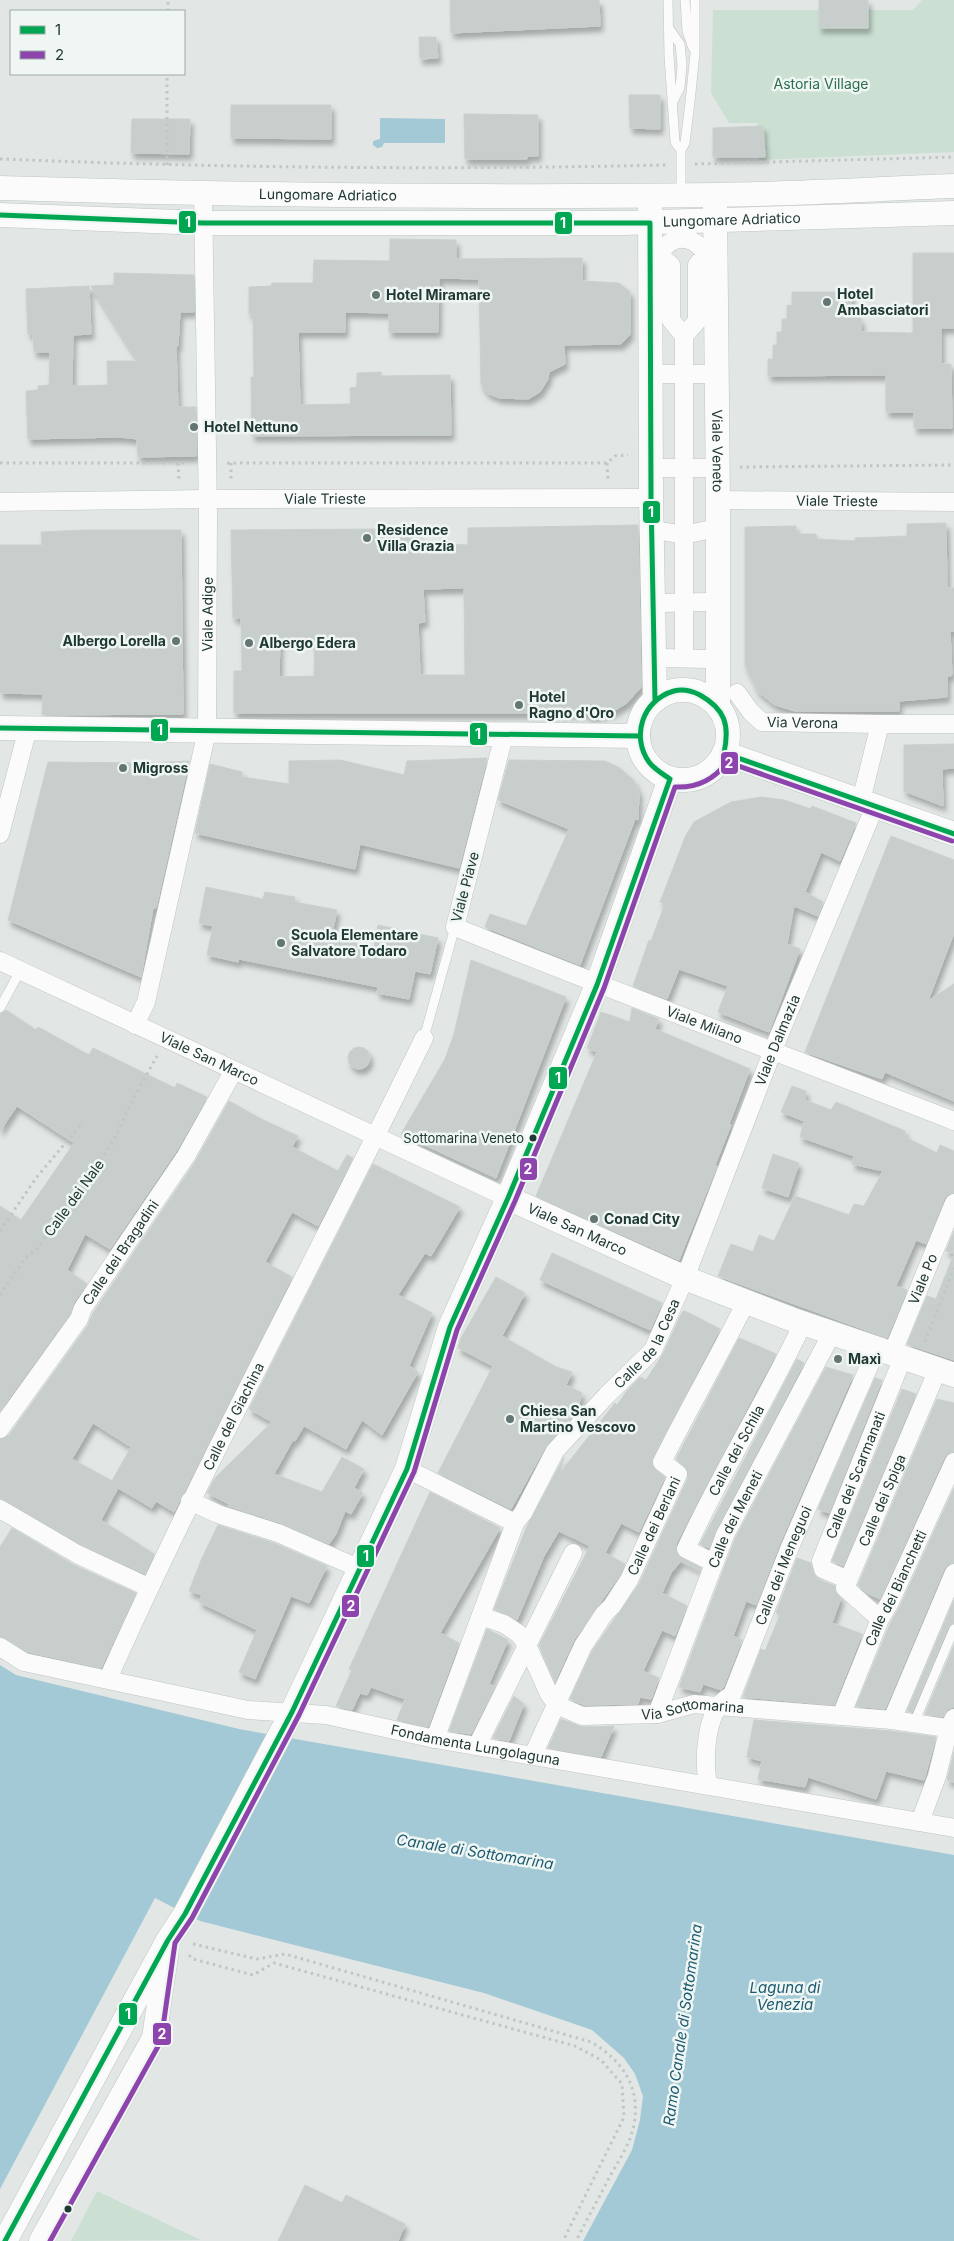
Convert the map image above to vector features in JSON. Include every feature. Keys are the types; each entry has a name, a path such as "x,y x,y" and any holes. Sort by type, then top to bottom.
{"street":[{"name":"Lungomare Adriatico","path":"0,188 203,194 714,195 954,186"},
{"name":"Viale Adige","path":"134,1025 146,1002 207,731 207,499 203,194"},
{"path":"650,195 651,498 655,700"},
{"name":"Viale Veneto","path":"714,195 718,500 718,707"},
{"name":"Lungomare Adriatico","path":"0,215 203,223 650,223 954,213"},
{"path":"684,336 697,321 697,265 706,254 692,240 682,239 672,241 664,246 658,255 671,265 671,320 684,336 684,658"},
{"path":"659,374 707,374"},
{"path":"661,468 708,468"},
{"name":"Viale Trieste","path":"0,502 207,499 651,498"},
{"name":"Viale Trieste","path":"718,500 954,502"},
{"path":"661,531 684,535 707,530"},
{"path":"661,603 708,602"},
{"path":"661,658 708,659"},
{"path":"688,690 704,696 718,707 726,721 728,737 724,753 715,767 702,776 686,780 670,779 657,772 647,763 640,750 638,736 646,710 655,700 670,692 688,690"},
{"name":"Via Verona","path":"737,693 751,712 762,722 954,724"},
{"path":"868,804 880,724"},
{"path":"0,728 638,736"},
{"path":"0,834 28,728"},
{"name":"Viale Piave","path":"455,927 504,735"},
{"path":"724,753 954,834"},
{"path":"4,2241 168,1940 185,1914 280,1736 358,1568 407,1469 450,1328 508,1198 597,985 670,779"},
{"name":"Viale Dalmazia","path":"684,1278 868,804"},
{"name":"Viale Milano","path":"455,927 597,985 774,1050 954,1121"},
{"name":"Viale San Marco","path":"0,961 376,1139 684,1278 803,1323 898,1353 946,1372"},
{"name":"Calle del Giachina","path":"108,1678 148,1587 376,1139 424,1038"},
{"name":"Calle dei Bragadini","path":"0,1429 79,1319 84,1308 186,1156 233,1072"},
{"name":"Viale Po","path":"898,1353 954,1203"},
{"name":"Calle de la Cesa","path":"435,1739 515,1523 523,1513 555,1451 607,1395 653,1350 684,1278"},
{"name":"Calle dei Berlani","path":"533,1755 583,1646 629,1580 678,1474 662,1462 700,1386 712,1371 746,1302"},
{"name":"Calle dei Schila","path":"714,1563 686,1550 701,1516 785,1362 803,1323"},
{"name":"Calle dei Meneti","path":"657,1714 725,1535 832,1333"},
{"name":"Calle dei Scarmanati","path":"848,1580 823,1569 821,1561 898,1353"},
{"name":"Calle dei Meneguoi","path":"708,1785 704,1763 713,1718 718,1706 732,1695 790,1547 898,1353"},
{"name":"Calle dei Spiga","path":"848,1580 946,1372"},
{"name":"Calle dei Bianchetti","path":"842,1716 880,1619 890,1602 954,1462"},
{"path":"407,1469 515,1523"},
{"path":"190,1502 218,1514 278,1533 358,1568"},
{"path":"0,1509 78,1554 148,1587"},
{"path":"477,1746 573,1552"},
{"path":"892,1720 954,1573"},
{"path":"848,1580 845,1588 880,1619"},
{"path":"481,1616 504,1624 519,1634 527,1645 549,1694 557,1705"},
{"name":"Fondamenta Lungolaguna","path":"0,1647 24,1662 108,1678 248,1710 326,1715 435,1739 954,1828"},
{"name":"Via Sottomarina","path":"557,1705 582,1716 593,1717 657,1714 694,1704 952,1725"},
{"path":"920,1822 937,1776 952,1725"},
{"path":"42,2241 154,2038 168,1940"}],"lane":[{"path":"668,0 668,26 680,44 682,65 680,88 672,104 675,142 680,150 681,195"},
{"path":"685,0 687,31 695,53"},
{"path":"680,150 685,143 695,53 695,0"},
{"name":"Viale Piave","path":"424,1038 455,927"},
{"path":"0,1008 20,971"},
{"path":"914,1723 954,1629"}],"path":[{"path":"167,75 167,165"},
{"path":"694,164 954,157"},
{"path":"0,159 167,165 372,167 667,165"},
{"path":"224,463 608,463 615,456 633,457"},
{"path":"0,464 191,463"},
{"path":"608,463 608,488"},
{"path":"738,467 954,465"},
{"name":"Calle dei Nale","path":"0,1295 24,1258 37,1249 59,1216 83,1188 114,1140 130,1105 166,1040"},
{"path":"0,1232 36,1178 83,1122"},
{"path":"898,1353 954,1268"},
{"path":"168,1940 193,1959 253,1975 274,1963 575,2046 601,2060 622,2084 624,2117 563,2241"},
{"path":"168,1940 257,1959 285,1954 591,2042 605,2050 619,2063 628,2077 636,2104 634,2125 627,2145 576,2241"}],"green space":[{"name":"Astoria Village","path":"922,0 954,0 954,152 759,160 757,123 729,123 711,93 713,10 913,10"},
{"path":"97,2191 201,2240 71,2241"}],"water":[{"path":"380,118 445,119 445,143 384,143 382,147 377,148 373,145 373,141 380,139"},
{"name":"Laguna di Venezia","path":"0,1665 16,1675 239,1729 954,1855 954,2241 583,2241 632,2150 640,2120 643,2096 635,2074 624,2058 592,2030 484,1993 200,1921 155,1898 0,2189"}],"building":[{"path":"450,0 599,0 600,26 451,33"},
{"path":"819,0 868,0 868,28 819,28"},
{"path":"419,37 436,37 438,58 420,59"},
{"path":"629,95 660,95 660,129 630,128"},
{"path":"231,105 331,105 331,139 231,138"},
{"path":"464,114 538,115 538,156 527,156 527,159 465,159"},
{"path":"132,119 190,119 189,154 131,153"},
{"path":"763,126 765,157 713,157 713,128"},
{"path":"390,239 456,240 456,259 582,258 582,281 619,283 630,292 630,335 621,344 564,345 565,364 549,372 548,379 540,392 528,399 499,398 487,393 481,384 479,279 439,278 438,332 389,332 389,313 345,312 345,332 298,332 300,405 351,404 350,388 357,387 357,373 381,372 381,376 450,375 451,435 252,436 251,377 254,377 253,314 249,314 249,287 271,286 272,283 313,283 314,260 390,261"},
{"path":"913,253 954,253 954,328 941,328 941,364 951,364 952,428 914,428 914,412 886,412 886,375 768,376 768,359 773,359 773,345 777,345 777,332 782,332 782,319 787,319 787,305 792,306 792,292 851,292 851,305 856,305 856,318 861,319 861,332 913,333"},
{"path":"114,273 194,275 194,312 180,312 178,346 176,346 178,407 196,407 196,456 138,457 137,439 120,437 28,439 26,391 38,390 38,386 49,385 50,352 34,352 33,334 28,334 26,289 89,286 91,334 73,335 72,386 108,385 107,361 138,361 91,286 114,285"},
{"path":"946,523 947,588 954,588 954,631 950,631 952,675 947,677 947,697 899,701 899,711 795,711 775,705 758,692 745,665 745,527 796,526 796,534 816,534 817,539 855,541 855,538 907,536 907,524"},
{"path":"638,525 641,687 627,703 612,712 589,717 588,713 234,713 234,671 242,671 241,618 233,618 231,530 378,529 378,534 417,533 418,542 468,545 468,528","holes":["464,588 465,675 420,675 418,623 425,622 423,589","280,641 315,641 314,676 279,677"]},
{"path":"181,530 183,714 42,715 43,694 0,693 0,545 42,545 41,532"},
{"path":"954,744 954,768 942,769 943,806 904,791 904,745"},
{"path":"487,758 459,868 360,844 355,869 195,833 210,764 242,772 242,777 289,784 289,761 340,760 404,775 407,761"},
{"path":"509,760 605,761 620,768 634,781 639,793 638,820 635,819 580,965 485,927 490,914 526,926 569,829 498,800"},
{"path":"189,761 156,908 153,908 141,977 8,920 48,762 146,763"},
{"path":"761,797 784,800 811,809 812,806 856,823 840,861 821,852 805,892 823,902 818,916 794,906 787,944 800,949 769,1032 718,1012 728,986 679,969 667,999 633,986 649,940 651,941 665,904 660,902 686,835 694,822 731,802"},
{"path":"891,836 954,860 954,933 928,1001 954,984 954,1101 885,1072 882,1079 805,1052"},
{"name":"Scuola Elementare Salvatore Todaro","path":"206,887 263,899 265,892 295,897 294,902 337,910 331,938 374,947 378,925 438,938 430,974 415,971 409,999 377,993 378,987 239,959 238,962 207,955 213,926 199,923"},
{"path":"471,960 566,997 496,1178 401,1134 445,1059 454,1034"},
{"path":"632,1008 659,1019 655,1029 750,1069 715,1165 717,1166 679,1260 536,1196 597,1052 587,1048 601,1012 630,1022"},
{"path":"6,1010 36,1030 38,1027 89,1055 93,1048 175,1088 177,1083 207,1097 177,1150 110,1249 85,1234 67,1270 87,1284 74,1302 70,1314 0,1411 0,1206 21,1220 74,1143 17,1106 0,1131 0,1014"},
{"path":"359,1047 367,1050 370,1058 367,1066 359,1069 351,1066 348,1058 351,1050"},
{"path":"792,1086 806,1091 805,1100 831,1110 836,1102 905,1131 905,1137 937,1153 940,1145 954,1151 954,1193 948,1194 944,1199 926,1244 916,1240 896,1286 907,1290 887,1338 718,1276 731,1244 753,1252 759,1235 774,1241 795,1196 849,1215 854,1204 864,1206 883,1171 852,1164 854,1156 800,1137 804,1121 781,1112"},
{"path":"229,1101 263,1120 298,1136 292,1147 338,1171 347,1155 353,1158 318,1226 292,1212 265,1262 292,1277 174,1512 156,1501 152,1508 118,1488 101,1520 154,1554 145,1574 82,1545 0,1498 0,1439 9,1435 88,1325 93,1313 195,1162","holes":["93,1423 131,1447 112,1481 72,1459"]},
{"path":"773,1154 799,1163 788,1197 762,1188"},
{"path":"373,1164 460,1207 431,1256 425,1253 398,1295 432,1313 409,1366 418,1372 382,1435 362,1420 346,1449 304,1426 295,1441 293,1440 274,1474 322,1492 342,1457 364,1469 354,1488 363,1493 351,1514 345,1511 336,1534 329,1544 281,1523 228,1506 229,1504 207,1493 215,1478 272,1422 249,1409"},
{"path":"954,1231 954,1254 946,1251"},
{"path":"552,1253 662,1303 650,1330 540,1280"},
{"path":"953,1256 954,1360 907,1344 927,1296 936,1299"},
{"name":"Chiesa San Martino Vescovo","path":"496,1277 525,1293 502,1336 556,1367 572,1372 566,1385 582,1393 577,1412 546,1446 511,1509 438,1473 493,1366 458,1348 461,1338"},
{"path":"685,1311 720,1329 653,1457 653,1467 665,1477 639,1532 621,1523 605,1553 625,1564 620,1575 574,1640 555,1681 539,1645 590,1546 559,1531 544,1556 517,1620 494,1609 527,1526 564,1457 560,1473 615,1403 617,1405 640,1377 646,1380 663,1354 682,1312"},
{"path":"739,1338 776,1354 676,1544 677,1555 701,1568 700,1570 681,1561 671,1573 662,1593 687,1606 675,1636 662,1630 643,1671 659,1678 651,1699 640,1697 638,1704 584,1705 570,1699 592,1651 639,1584 688,1478 687,1469 676,1459"},
{"path":"797,1359 804,1363 716,1530 709,1548 700,1544"},
{"path":"826,1367 853,1375 780,1543 756,1605 746,1601 733,1636 742,1640 723,1688 721,1690 703,1684 700,1692 679,1687 735,1539"},
{"path":"875,1378 882,1380 829,1513 818,1509"},
{"path":"902,1389 916,1394 843,1566 832,1561"},
{"path":"937,1399 954,1403 954,1452 948,1453 944,1458 880,1599 867,1593 858,1585"},
{"path":"954,1488 954,1563 948,1564 944,1569 885,1709 856,1706 890,1624"},
{"path":"430,1492 500,1528 440,1633 459,1643 428,1727 397,1720 405,1699 371,1687 367,1695 360,1693 352,1710 336,1706 352,1670 349,1669"},
{"path":"218,1525 274,1543 327,1566 309,1603 291,1596 255,1679 239,1672 257,1630 199,1602 202,1595 189,1591"},
{"path":"12,1528 72,1564 136,1593 101,1668 28,1652 0,1636 0,1547"},
{"path":"797,1558 811,1563 813,1572 818,1579 835,1586 835,1591 841,1598 832,1623 862,1634 834,1705 743,1697 761,1649 765,1651 780,1615 776,1613"},
{"path":"954,1600 954,1623 948,1627 912,1712 907,1711"},
{"path":"487,1629 508,1640 489,1684 495,1687 471,1734 449,1731"},
{"path":"954,1645 954,1707 948,1709 943,1717 925,1714"},
{"path":"514,1696 524,1704 509,1741 493,1738"},
{"path":"561,1719 582,1727 614,1726 601,1757 548,1748"},
{"path":"754,1720 891,1731 936,1737 924,1780 886,1771 876,1799 808,1777 805,1787 758,1779 762,1761 747,1757"},
{"path":"954,1752 954,1782 947,1780"},
{"path":"305,2185 342,2203 346,2195 405,2224 398,2241 278,2241"}],"transit line":[{"name":"1","path":"0,215 203,223 650,223 651,498 655,700"},
{"name":"1","path":"5,2241 168,1940 185,1914 292,1712 407,1469 450,1327 508,1198 597,985 670,779 651,765 644,752 641,742 641,731 647,711 654,702 663,696 674,691 690,691 708,700 724,719 726,726 724,753 954,834"},
{"name":"1","path":"0,728 638,736"},
{"name":"2","path":"50,2241 161,2041 175,1943 192,1918 299,1715 414,1472 457,1330 515,1201 604,988 675,787 691,786 704,782 716,774 727,762 952,841"}],"place":[{"name":"Hotel Miramare","path":"376,295"},
{"name":"Hotel Ambasciatori","path":"827,302"},
{"name":"Hotel Nettuno","path":"194,427"},
{"name":"Residence Villa Grazia","path":"367,538"},
{"name":"Albergo Lorella","path":"176,641"},
{"name":"Albergo Edera","path":"249,643"},
{"name":"Hotel Ragno d'Oro","path":"519,705"},
{"name":"Migross","path":"123,768"},
{"name":"Scuola Elementare Salvatore Todaro","path":"281,943"},
{"name":"Sottomarina Veneto","path":"533,1138"},
{"name":"Conad City","path":"594,1219"},
{"name":"Maxì","path":"838,1359"},
{"name":"Chiesa San Martino Vescovo","path":"510,1419"}],"water label":[{"name":"Canale di Sottomarina","path":"475,1852"},
{"name":"Ramo Canale di Sottomarina","path":"683,2025"}]}
